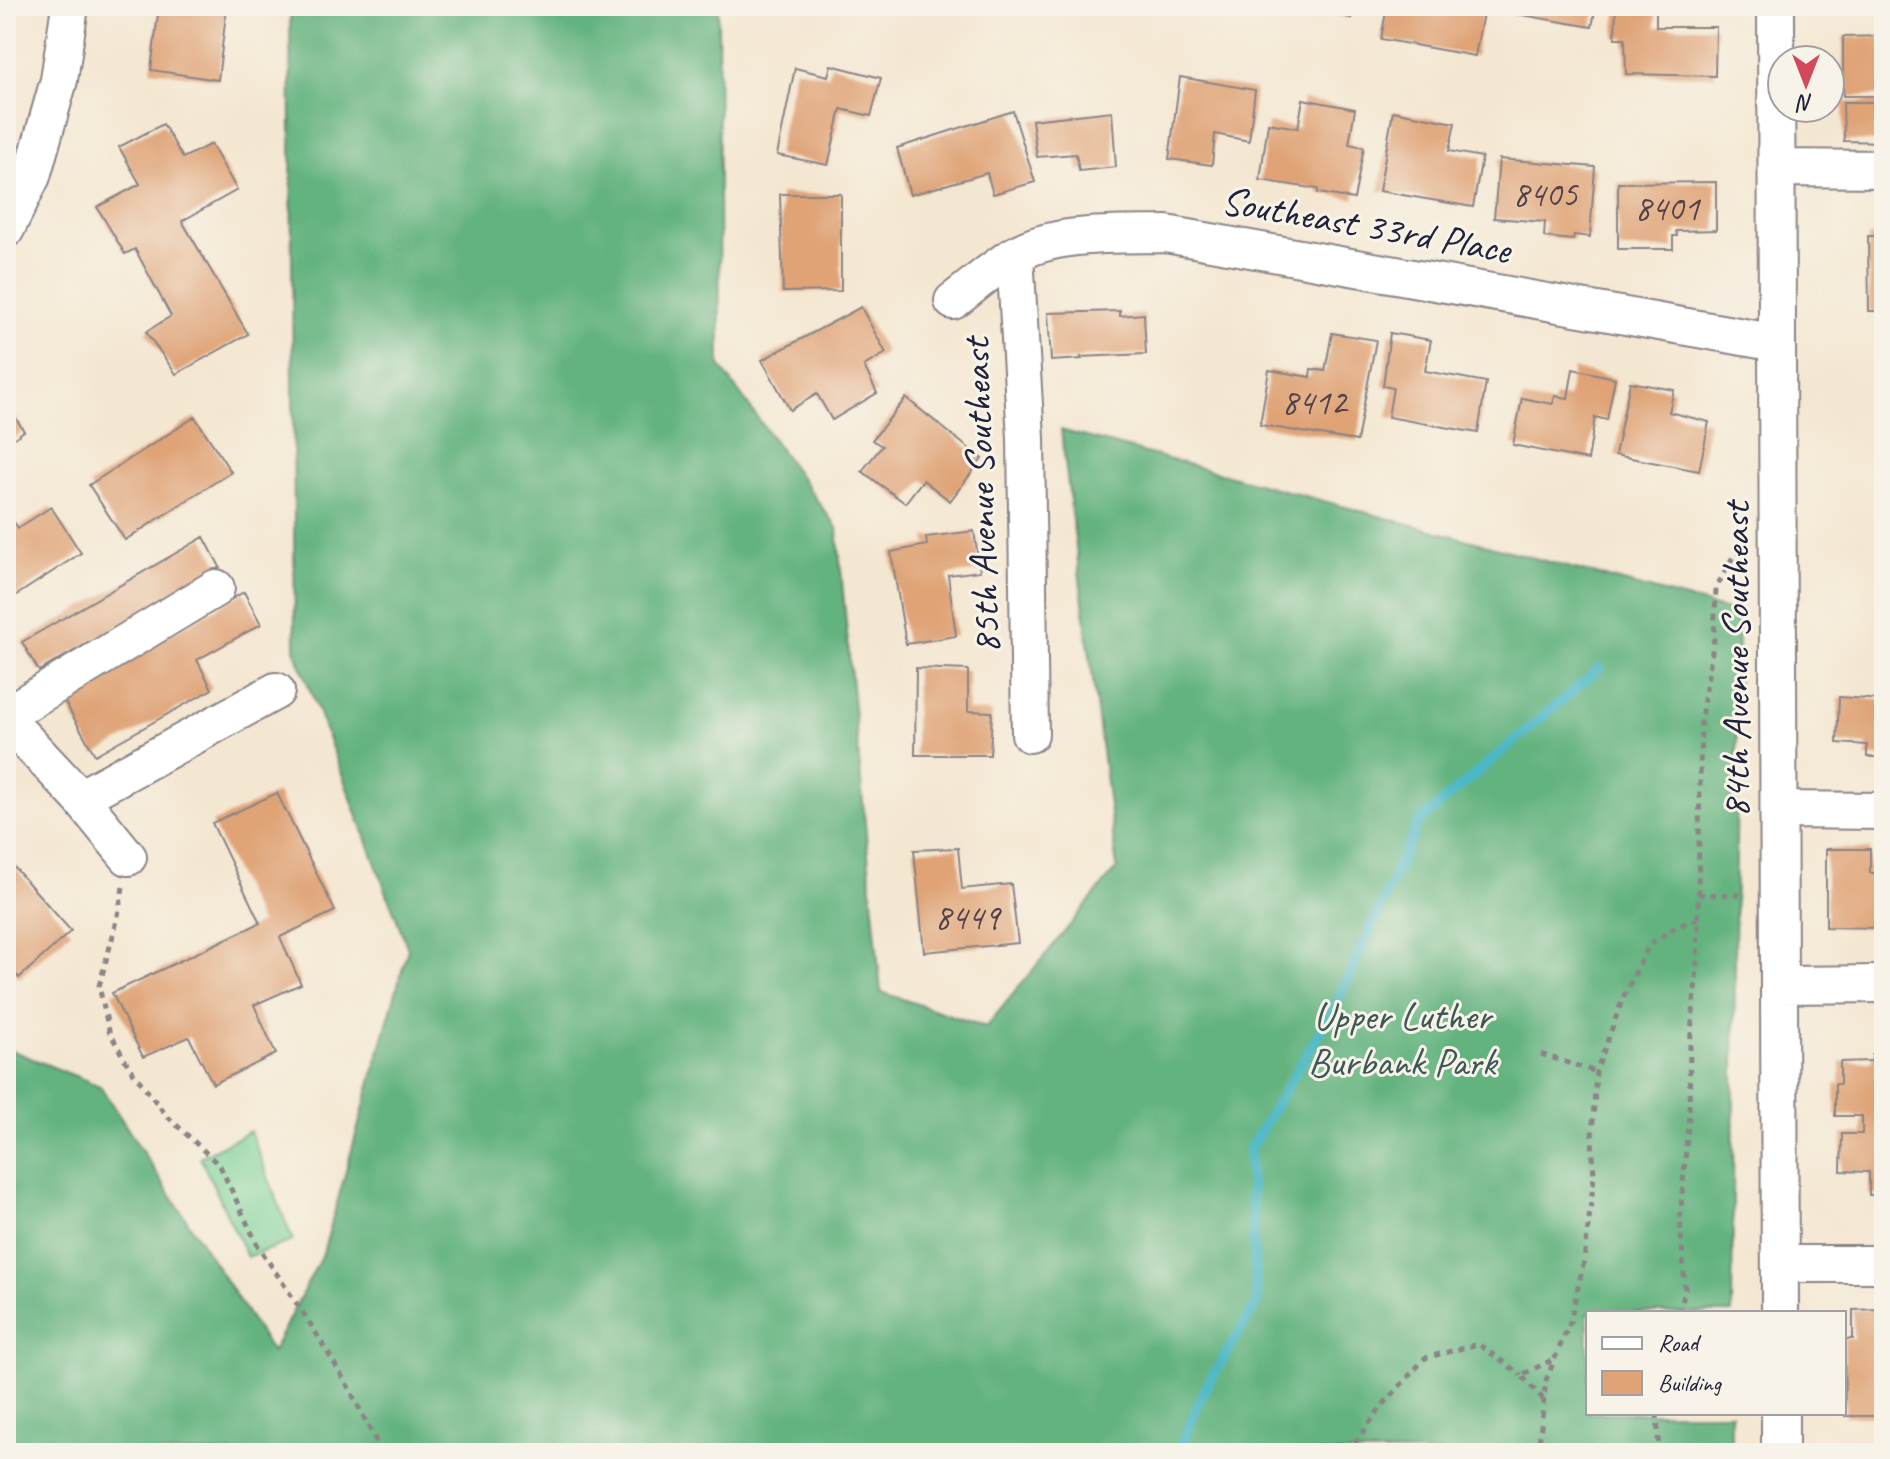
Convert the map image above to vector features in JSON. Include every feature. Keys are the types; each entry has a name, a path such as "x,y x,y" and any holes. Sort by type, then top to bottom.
{"street":[{"path":"6,229 32,176 59,80 70,6"},
{"name":"84th Avenue Southeast","path":"1776,6 1780,1311"},
{"path":"1777,168 1884,169"},
{"name":"Southeast 33rd Place","path":"953,301 1015,255 1047,242 1104,235 1166,234 1777,343"},
{"name":"85th Avenue Southeast","path":"1015,255 1026,438 1030,734"},
{"path":"128,857 80,798 6,717 216,588"},
{"path":"80,798 276,691"},
{"path":"1779,810 1884,811"},
{"path":"1780,985 1884,984"},
{"path":"1780,1264 1884,1264"},
{"path":"1780,1415 1780,1453"}],"path":[{"path":"1680,1311 1685,1289 1680,1218 1697,968 1701,718 1714,639 1716,588 1734,555 1778,533"},
{"path":"128,857 117,921 99,986 109,1031 129,1067 166,1115 220,1166 258,1246 313,1328 382,1453"},
{"path":"1698,894 1780,892"},
{"path":"1538,1453 1546,1380 1570,1322 1584,1261 1594,1177 1592,1137 1596,1072 1623,998 1649,945 1676,927 1697,919"},
{"path":"1541,1054 1596,1072"},
{"path":"1348,1453 1381,1407 1425,1358 1478,1344 1521,1375 1544,1400"},
{"path":"1521,1375 1555,1358"},
{"path":"1657,1415 1659,1453"}],"green space":[{"name":"Upper Luther Burbank Park","path":"290,6 718,6 720,366 837,528 881,992 986,1027 1117,868 1061,430 1738,613 1732,1311 1586,1311 1586,1415 1731,1415 1731,1453 6,1453 6,1048 100,1086 272,1352 323,1253 408,949 295,650"},
{"path":"250,1131 293,1241 247,1257 200,1157"}],"building":[{"path":"159,6 227,6 218,80 151,70"},
{"path":"1296,6 1354,6 1351,18"},
{"path":"1387,6 1484,8 1475,56 1381,39"},
{"path":"1511,6 1596,6 1592,27 1510,13"},
{"path":"1616,6 1656,6 1656,27 1716,27 1715,76 1626,74 1625,38 1615,38"},
{"path":"1884,36 1884,96 1846,96 1846,44 1843,44 1843,37"},
{"path":"831,65 881,78 871,116 841,109 828,165 777,155 795,68 828,76"},
{"path":"1180,77 1255,90 1249,141 1215,134 1212,165 1169,159"},
{"path":"1303,99 1355,109 1349,144 1364,147 1354,199 1318,193 1318,189 1260,180 1268,123 1298,128"},
{"path":"1846,102 1884,102 1884,142 1844,141"},
{"path":"1013,111 1035,182 993,194 987,173 910,195 897,148"},
{"path":"1112,111 1116,167 1079,171 1076,154 1037,157 1032,120"},
{"path":"1393,111 1455,123 1449,151 1482,157 1473,207 1379,191"},
{"path":"163,124 183,158 211,144 237,190 182,221 248,334 176,374 146,332 171,316 135,249 125,254 97,207 140,184 119,147"},
{"path":"1499,159 1595,167 1590,237 1574,235 1573,240 1544,237 1545,222 1494,218"},
{"path":"1716,182 1716,230 1676,231 1673,249 1618,249 1618,183"},
{"path":"780,194 841,194 841,291 783,292"},
{"path":"1868,236 1884,236 1884,311 1869,311"},
{"path":"861,307 886,353 864,366 877,393 832,420 817,394 790,410 762,360"},
{"path":"1120,311 1120,316 1144,314 1146,354 1051,361 1048,313"},
{"path":"1332,333 1376,340 1357,441 1260,425 1269,370 1310,377 1311,369 1325,371"},
{"path":"1390,333 1431,340 1425,371 1486,382 1478,433 1388,417 1393,388 1383,386"},
{"path":"1573,369 1615,378 1607,420 1595,417 1588,460 1513,445 1522,398 1553,404 1555,396 1568,398"},
{"path":"1630,382 1674,390 1669,412 1709,422 1699,471 1615,455"},
{"path":"906,398 982,459 950,501 923,480 905,503 862,471 882,446 872,440"},
{"path":"6,403 24,431 6,444"},
{"path":"195,417 231,472 125,540 89,485"},
{"path":"51,507 81,553 6,602 6,510 18,528"},
{"path":"974,531 980,571 948,575 956,636 906,644 891,552 927,545 926,537"},
{"path":"204,537 220,567 39,671 22,642"},
{"path":"244,592 261,624 197,660 212,689 95,755 62,697"},
{"path":"916,668 968,670 968,711 992,712 990,755 915,755"},
{"path":"1839,697 1882,700 1884,757 1867,757 1867,745 1837,743"},
{"path":"277,793 335,911 280,937 301,984 254,1005 276,1054 213,1084 189,1037 143,1057 112,993 260,923 212,823"},
{"path":"958,848 962,889 1011,884 1018,943 924,952 914,850"},
{"path":"1826,849 1870,849 1870,873 1884,873 1884,928 1826,927"},
{"path":"6,858 71,931 19,978 6,963"},
{"path":"1872,1054 1884,1054 1884,1201 1881,1201 1880,1195 1869,1195 1869,1172 1841,1171 1842,1134 1862,1134 1862,1116 1835,1116 1835,1084 1840,1084 1840,1062 1872,1061"},
{"path":"1878,1309 1878,1317 1884,1317 1884,1427 1876,1427 1876,1416 1845,1416 1846,1339 1853,1339 1853,1310"}],"waterway":[{"path":"1178,1453 1204,1390 1257,1303 1249,1150 1336,1005 1418,823 1600,668"}]}
